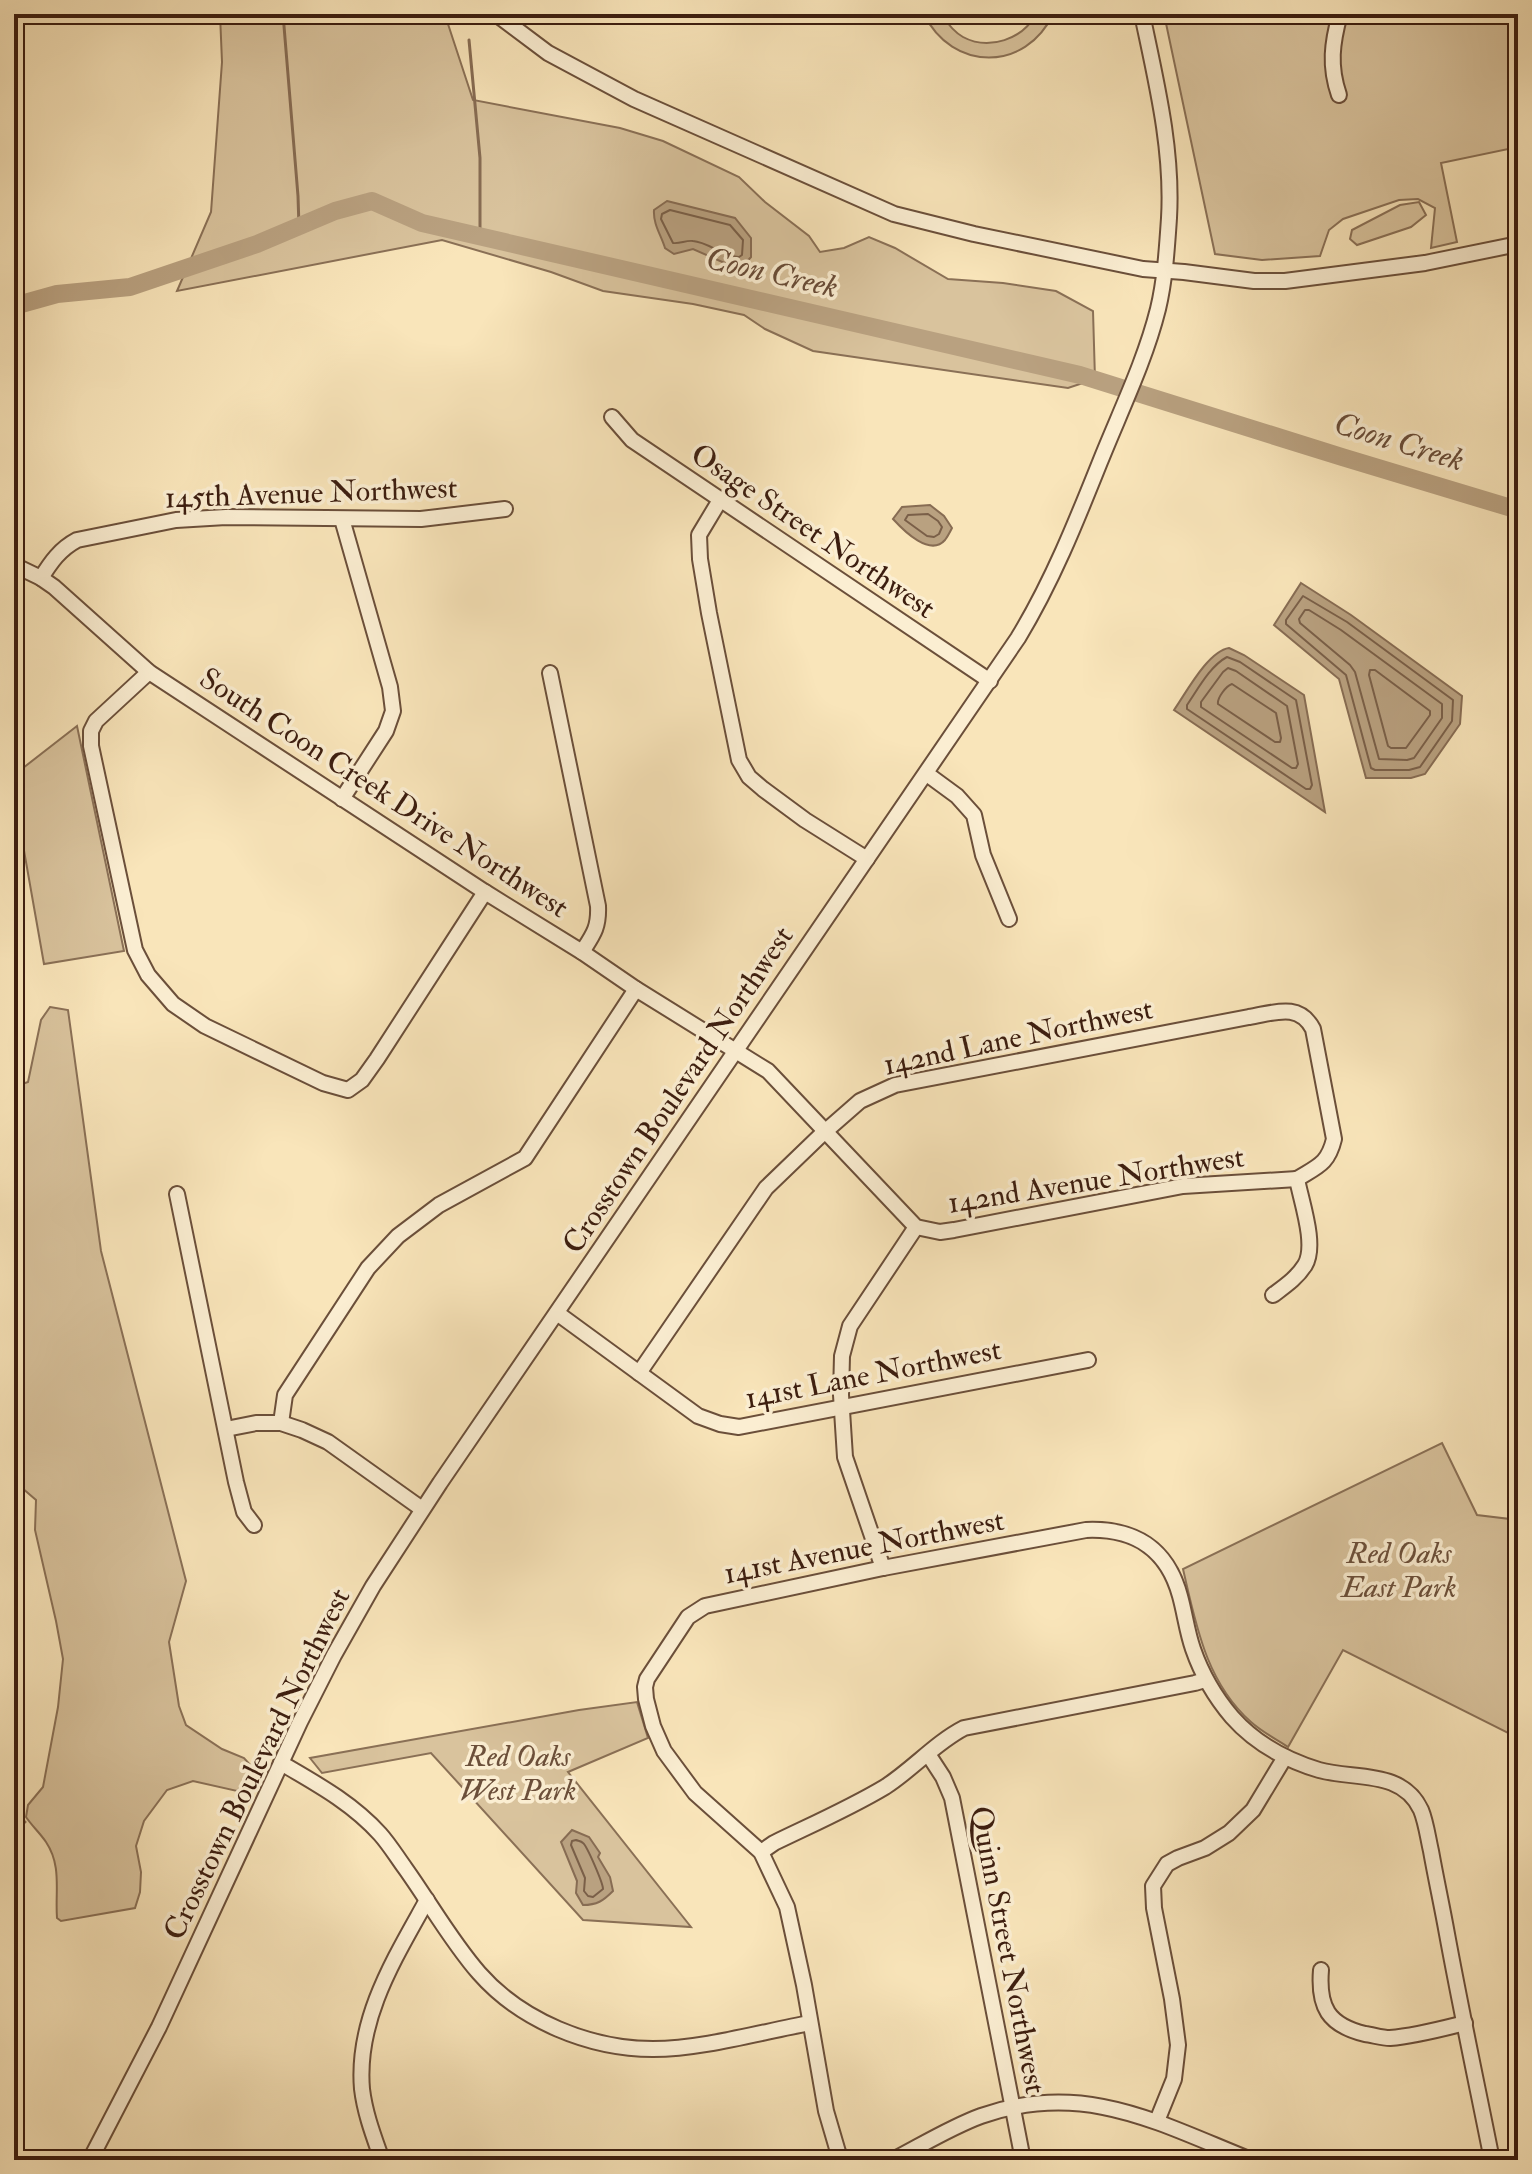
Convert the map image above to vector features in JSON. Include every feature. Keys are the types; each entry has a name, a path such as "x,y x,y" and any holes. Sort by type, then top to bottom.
{"street":[{"path":"496,14 548,53 634,99 894,214 974,234 1143,269 1254,281 1285,281 1425,263 1518,244"},
{"name":"Crosstown Boulevard Northwest","path":"90,2160 159,2027 281,1763 373,1586 422,1509 990,681 1056,568 1121,411 1159,306 1169,217 1167,141 1142,14"},
{"path":"1339,95 1333,78 1331,52 1340,14"},
{"name":"Osage Street Northwest","path":"612,417 632,440 990,681"},
{"path":"720,500 699,535 700,559 739,760 749,777 763,789 867,859"},
{"name":"145th Avenue Northwest","path":"41,578 55,556 77,540 176,520 226,517 421,519 505,509"},
{"path":"342,519 390,687 393,711 386,731 342,799"},
{"name":"South Coon Creek Drive Northwest","path":"14,565 41,578 72,601 149,672 485,892 736,1050"},
{"path":"149,672 96,721 91,731 94,767 135,950 148,975 173,1004 205,1026 323,1083 348,1090 362,1080 377,1059 485,892"},
{"path":"550,673 598,906 599,922 582,952"},
{"path":"927,774 957,796 974,815 983,855 1009,919"},
{"path":"281,1423 285,1395 368,1268 398,1236 439,1205 525,1158 636,989"},
{"name":"142nd Lane Northwest","path":"639,1373 766,1188 860,1101 895,1085 1249,1017 1284,1011 1299,1013 1305,1016 1313,1029 1334,1139 1330,1156 1297,1179"},
{"name":"142nd Avenue Northwest","path":"736,1050 776,1078 916,1227 940,1232 1183,1186 1297,1179"},
{"path":"1273,1295 1293,1281 1307,1263 1310,1247 1297,1179"},
{"path":"177,1194 236,1482 244,1512 254,1525"},
{"path":"883,1568 845,1457 841,1408 842,1356 850,1326 916,1227"},
{"name":"141st Lane Northwest","path":"557,1313 698,1416 739,1427 1088,1360"},
{"path":"226,1429 256,1423 281,1423 328,1442 422,1509"},
{"name":"141st Avenue Northwest","path":"761,1852 695,1793 664,1751 646,1699 645,1687 650,1673 688,1617 705,1606 883,1568 1086,1530 1119,1531 1146,1544 1165,1563 1180,1596 1205,1680"},
{"path":"843,2160 826,2111 802,1972 787,1907 761,1852 882,1789 944,1739 964,1728 1205,1680 1242,1727 1285,1757 1323,1771 1393,1782 1412,1795 1421,1809 1492,2160"},
{"name":"Quinn Street Northwest","path":"928,1754 952,1798 1023,2160"},
{"path":"1157,2121 1174,2079 1178,2045 1154,1908 1153,1886 1167,1864 1205,1848 1229,1833 1253,1810 1285,1757"},
{"path":"281,1763 356,1810 382,1836 480,1974 508,2000 549,2025 609,2046 655,2049 712,2043 810,2023"},
{"path":"382,2160 369,2125 362,2089 363,2049 371,2010 427,1900"},
{"path":"1321,1970 1319,1987 1327,2013 1337,2024 1357,2032 1387,2038 1465,2023"},
{"path":"893,2160 981,2116 1028,2104 1053,2102 1104,2105 1157,2121 1251,2160"}],"green space":[{"path":"220,14 442,14 446,18 473,100 620,128 663,141 739,177 809,236 820,252 844,248 869,237 895,248 948,279 1056,291 1093,311 1095,379 1068,388 813,351 765,329 744,315 603,291 551,272 442,240 177,291 211,212 222,62"},
{"path":"924,14 941,14 960,35 984,43 1014,36 1036,14 1053,14 1041,33 1025,47 1008,55 989,58 970,55 952,47 936,33"},
{"path":"1164,14 1518,14 1518,147 1441,163 1457,242 1431,248 1435,208 1418,199 1399,200 1343,219 1329,230 1320,256 1262,260 1215,254"},
{"path":"1419,202 1426,215 1411,227 1357,245 1350,239 1352,230 1400,205"},
{"path":"77,726 124,951 44,964 14,794 14,775"},
{"path":"50,1007 68,1010 101,1251 186,1581 169,1642 179,1706 186,1725 222,1749 244,1758 253,1768 249,1779 237,1791 193,1781 167,1790 144,1821 136,1846 141,1872 135,1908 61,1921 57,1918 57,1879 51,1851 26,1817 28,1805 43,1787 58,1707 63,1659 35,1530 36,1500 14,1481 14,1087 28,1082 41,1020"},
{"name":"Red Oaks East Park","path":"1442,1443 1477,1515 1518,1520 1518,1738 1343,1650 1288,1747 1251,1722 1223,1689 1205,1652 1183,1569"},
{"name":"Red Oaks West Park","path":"637,1702 648,1738 568,1772 691,1927 583,1920 431,1753 322,1773 310,1758 579,1710"}],"water":[{"path":"667,201 735,218 751,238 751,257 743,266 729,265 693,249 674,254 665,248 654,210"},
{"path":"930,505 944,516 952,528 945,540 932,546 918,540 893,519 902,507"},
{"path":"1301,583 1351,615 1462,696 1460,724 1425,774 1411,778 1366,778 1339,679 1274,625"},
{"path":"1229,648 1304,695 1325,812 1174,710 1206,664"},
{"path":"572,1830 589,1837 610,1877 613,1891 596,1903 583,1905 576,1893 577,1881 561,1842"}],"waterway":[{"path":"283,14 299,227"},
{"path":"469,40 480,158 480,237"},
{"name":"Coon Creek","path":"14,306 57,294 130,287 257,244 335,211 372,201 422,223 1080,375 1518,510"},
{"path":"14,1825 25,1822"}]}
